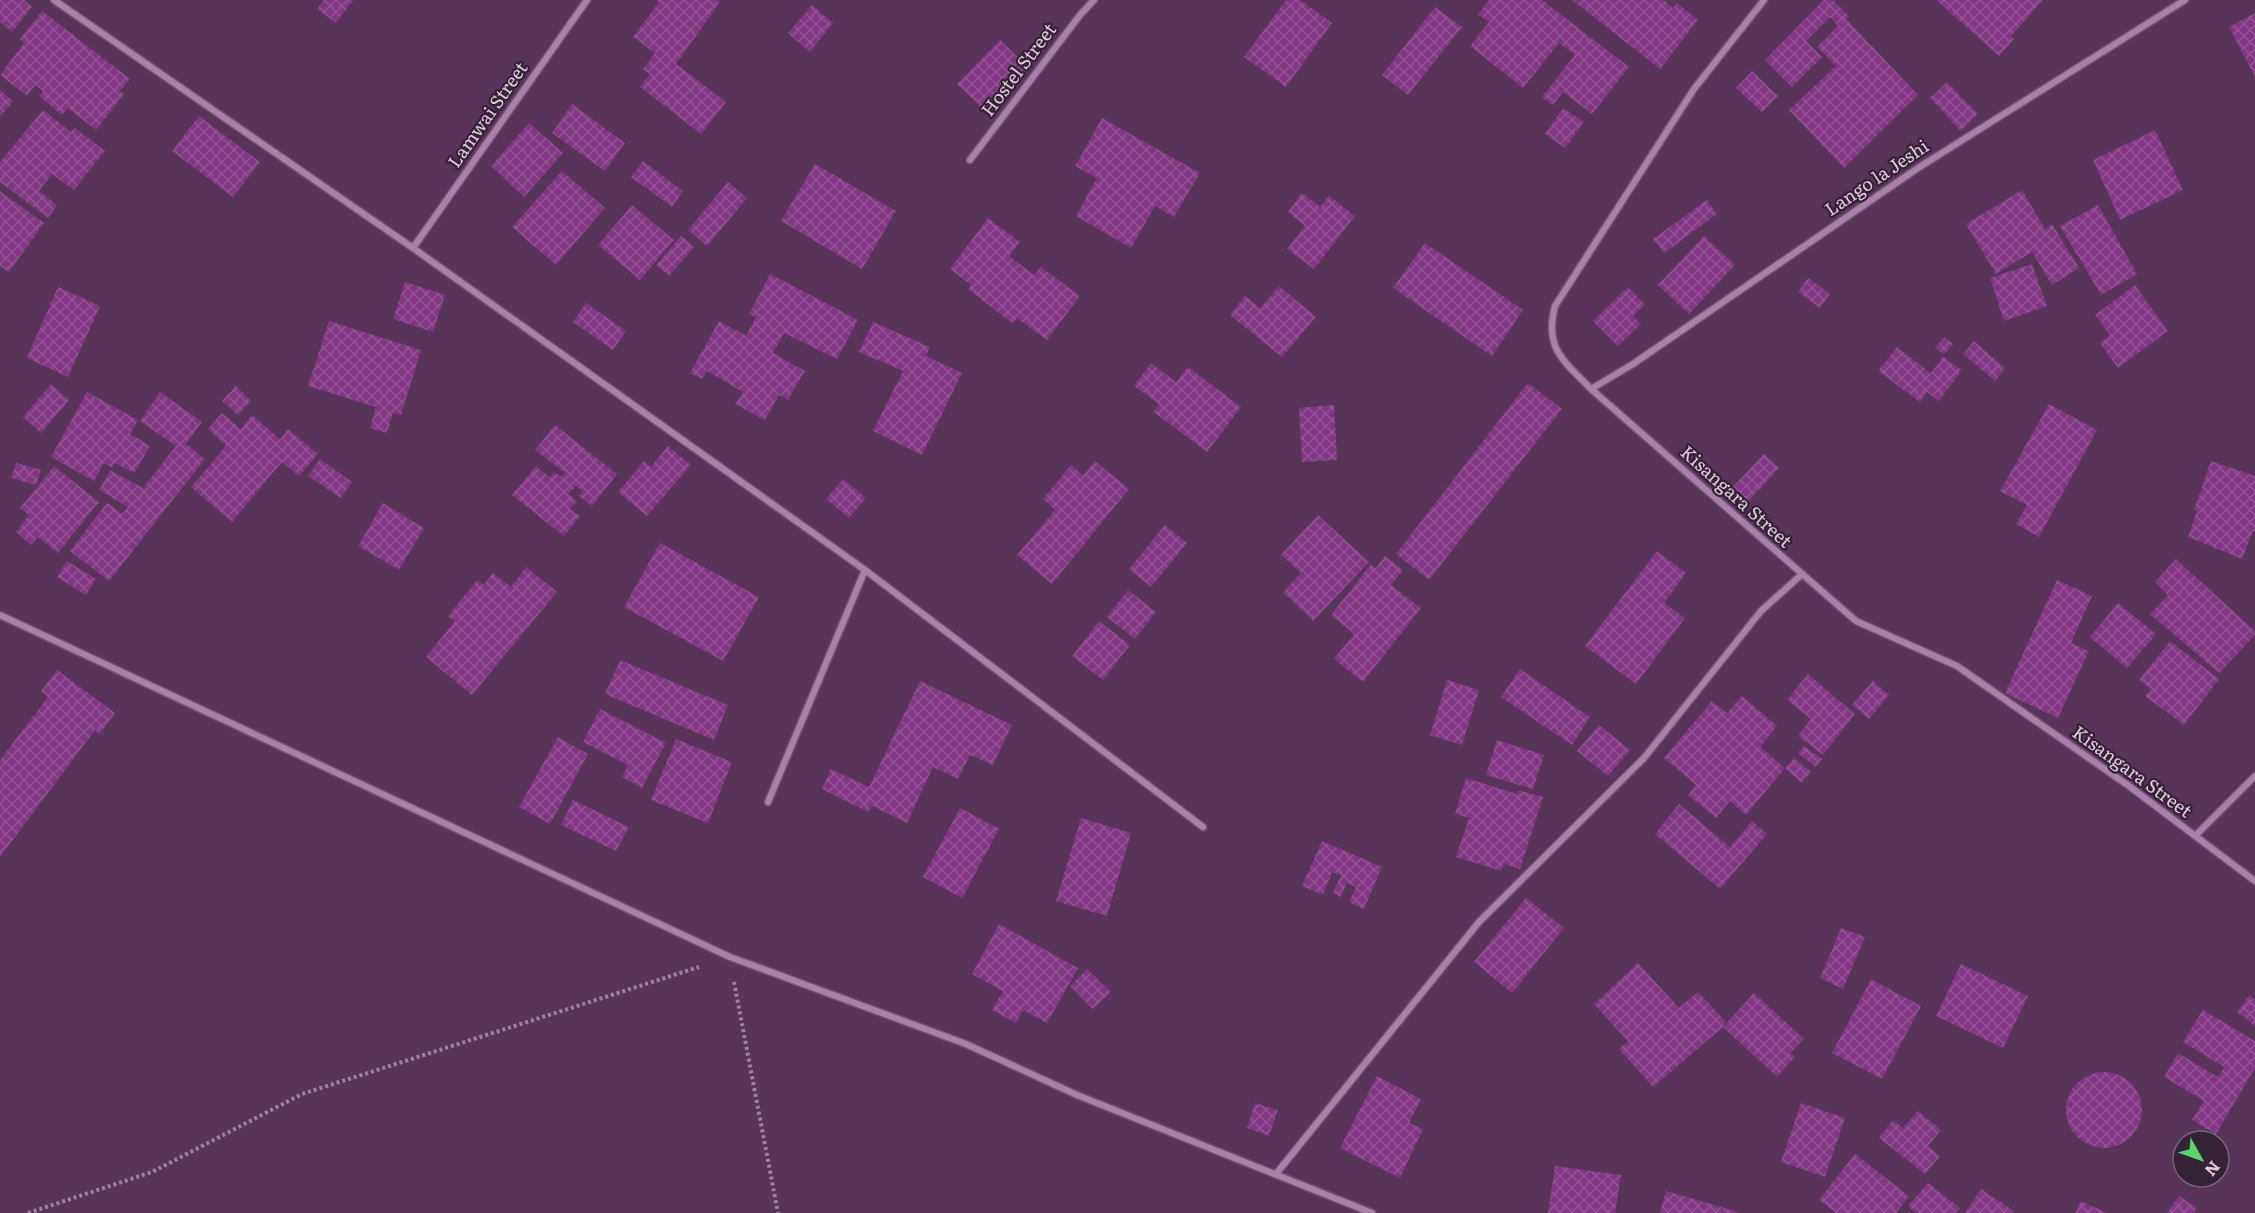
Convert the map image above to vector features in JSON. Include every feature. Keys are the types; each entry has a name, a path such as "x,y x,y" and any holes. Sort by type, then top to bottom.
{"street":[{"path":"54,0 413,248 865,570 1203,827"},
{"name":"Lamwai Street","path":"413,248 587,0"},
{"name":"Hostel Street","path":"970,160 1080,15 1094,0"},
{"name":"Kisangara Street","path":"1764,0 1694,89 1555,306 1551,324 1552,341 1560,357 1592,389 1856,621 1957,666 2130,786 2255,881"},
{"name":"Lango la Jeshi","path":"1592,389 1633,364 1918,168 2185,0"},
{"path":"768,802 865,570"},
{"path":"1276,1174 1479,922 1540,865 1572,828 1644,758 1761,611 1801,575"},
{"path":"0,615 730,957 966,1044 1077,1095 1372,1213"},
{"path":"2195,836 2255,776"}],"path":[{"path":"28,1213 152,1172 302,1094 730,957 778,1213"}],"building":[{"path":"0,0 24,0 32,7 12,32 0,22"},
{"path":"324,0 353,0 336,23 317,9"},
{"path":"656,0 717,0 720,2 676,64 726,102 701,134 640,87 650,74 643,69 655,53 633,37 659,2"},
{"path":"1286,0 1300,0 1332,23 1286,87 1244,57"},
{"path":"1489,0 1542,0 1629,67 1592,114 1563,92 1553,105 1542,97 1575,55 1559,43 1523,88 1470,46 1489,22 1478,14"},
{"path":"1572,0 1664,0 1673,8 1677,3 1698,20 1660,69"},
{"path":"1824,0 1833,0 1849,16 1846,19 1918,95 1844,168 1789,110 1836,66 1817,47 1838,26 1830,17 1806,41 1822,57 1792,87 1765,60"},
{"path":"1936,0 2043,0 2011,36 2014,39 1999,56"},
{"path":"812,5 833,23 810,52 788,33"},
{"path":"1435,7 1462,27 1408,95 1382,75"},
{"path":"42,11 130,79 120,91 124,94 96,130 68,108 62,115 39,96 43,91 36,85 27,96 0,75 24,43 20,39"},
{"path":"2255,13 2255,77 2229,27"},
{"path":"1000,40 1029,68 986,112 957,84"},
{"path":"1752,71 1778,96 1762,112 1736,88"},
{"path":"1947,82 1978,114 1961,131 1930,98"},
{"path":"0,90 13,101 0,117"},
{"path":"572,104 625,143 605,171 552,133"},
{"path":"1563,108 1584,122 1565,148 1545,134"},
{"path":"43,110 71,132 75,128 105,151 74,190 52,174 39,191 57,205 48,218 0,182 0,162"},
{"path":"199,116 260,162 233,197 172,151"},
{"path":"1102,118 1200,173 1174,217 1155,206 1131,248 1076,216 1097,178 1075,166"},
{"path":"529,123 563,153 524,197 491,166"},
{"path":"2155,130 2183,190 2120,220 2093,160"},
{"path":"643,161 683,191 672,207 631,177"},
{"path":"815,164 896,211 862,269 781,221"},
{"path":"562,171 605,208 556,265 512,227"},
{"path":"728,182 747,198 707,246 688,230"},
{"path":"2022,190 2045,229 2052,224 2079,268 2052,285 2032,252 1996,274 1966,224"},
{"path":"0,191 44,223 9,272 0,266"},
{"path":"1302,193 1320,207 1329,196 1355,216 1314,269 1287,249 1305,226 1288,212"},
{"path":"1707,200 1717,214 1664,253 1653,239"},
{"path":"632,205 674,240 640,280 598,245"},
{"path":"2098,205 2137,274 2101,295 2060,226"},
{"path":"988,218 1020,242 1009,256 1034,275 1041,267 1080,296 1047,340 1017,318 1013,324 968,289 971,285 950,269"},
{"path":"681,236 694,247 669,276 656,265"},
{"path":"1704,236 1735,265 1689,314 1658,285"},
{"path":"1425,243 1523,310 1492,356 1393,288"},
{"path":"2032,264 2047,306 2004,321 1990,278"},
{"path":"770,274 858,320 837,359 784,333 773,353 805,371 788,400 779,395 765,420 735,404 743,392 707,371 702,379 690,373 719,321 746,336 756,317 749,314"},
{"path":"1808,278 1830,294 1820,308 1798,292"},
{"path":"405,282 445,295 433,332 393,319"},
{"path":"2135,285 2168,331 2118,368 2100,343 2110,335 2095,315"},
{"path":"1279,286 1316,317 1282,357 1230,315 1245,296 1260,308"},
{"path":"58,287 100,306 68,377 27,358"},
{"path":"1628,287 1645,304 1633,316 1641,324 1618,346 1593,321"},
{"path":"586,303 626,331 613,350 573,322"},
{"path":"329,321 421,350 401,415 393,413 387,433 370,428 376,407 308,386"},
{"path":"873,322 930,347 926,356 962,373 922,455 873,431 903,371 859,352"},
{"path":"1944,337 1953,344 1944,354 1935,348"},
{"path":"1974,341 2005,368 1995,381 1963,354"},
{"path":"1897,347 1931,373 1943,357 1962,370 1939,401 1927,392 1920,402 1878,371"},
{"path":"1151,363 1176,382 1188,367 1241,407 1207,452 1154,412 1159,404 1134,386"},
{"path":"1528,383 1562,409 1429,580 1396,554"},
{"path":"51,384 69,400 41,433 23,417"},
{"path":"236,386 251,401 238,415 222,401"},
{"path":"87,392 138,420 130,434 150,446 134,473 115,463 112,468 104,463 94,481 51,457"},
{"path":"160,392 202,422 186,444 205,459 109,581 70,551 107,503 122,514 128,507 99,490 110,470 143,488 176,446 140,421"},
{"path":"2049,404 2097,430 2039,537 2016,524 2027,505 2000,491"},
{"path":"1334,405 1337,460 1302,462 1299,408"},
{"path":"222,413 241,429 252,415 280,439 288,429 318,454 299,476 282,462 232,522 191,487 226,446 208,429"},
{"path":"555,425 617,474 592,506 579,496 583,491 576,486 568,494 577,501 570,509 580,516 564,536 512,495 536,466 550,478 554,472 561,477 565,473 535,450"},
{"path":"668,446 691,465 647,516 618,492 644,461 651,467"},
{"path":"1764,454 1779,468 1749,501 1733,487"},
{"path":"320,459 352,482 341,498 308,476"},
{"path":"1095,461 1129,489 1052,584 1017,555 1055,510 1043,499 1071,465 1083,475"},
{"path":"2211,461 2255,476 2255,532 2253,531 2242,559 2188,537 2197,511 2194,510"},
{"path":"16,463 41,470 36,485 11,478"},
{"path":"54,466 99,502 58,553 38,537 31,545 16,532 29,515 20,508"},
{"path":"843,479 866,498 849,518 826,499"},
{"path":"383,503 424,528 399,570 358,546"},
{"path":"1318,515 1369,562 1313,621 1283,592 1301,573 1281,555"},
{"path":"1165,525 1187,543 1151,587 1129,569"},
{"path":"660,543 759,597 723,661 624,607"},
{"path":"1657,551 1686,573 1664,603 1685,618 1636,684 1585,646"},
{"path":"1385,556 1403,570 1391,585 1421,608 1363,682 1334,659 1354,634 1331,615 1371,564 1376,568"},
{"path":"2176,559 2255,631 2255,635 2219,673 2150,614 2168,595 2155,582"},
{"path":"67,561 96,579 86,595 57,577"},
{"path":"526,567 557,592 472,695 426,657 455,621 448,616 477,580 484,585 493,573 511,587"},
{"path":"2057,580 2092,596 2071,643 2089,651 2058,718 2005,693"},
{"path":"1128,590 1156,612 1135,639 1107,617"},
{"path":"2118,603 2156,634 2127,668 2090,637"},
{"path":"1099,621 1130,645 1103,680 1072,656"},
{"path":"2170,641 2219,679 2184,725 2145,696 2151,689 2139,680"},
{"path":"620,660 728,705 714,740 605,694"},
{"path":"1520,669 1590,717 1572,745 1501,697"},
{"path":"57,670 115,713 100,734 95,730 0,857 0,760 48,697 41,691"},
{"path":"1808,674 1855,714 1823,755 1798,736 1811,719 1787,700"},
{"path":"1447,680 1479,690 1462,745 1430,735"},
{"path":"920,681 1012,725 993,765 970,755 958,779 933,767 907,823 872,806 868,812 822,789 831,769 869,787"},
{"path":"1873,681 1889,695 1869,719 1852,705"},
{"path":"1742,696 1777,726 1760,747 1785,768 1746,815 1730,801 1716,818 1688,795 1696,785 1664,758 1712,701 1727,713"},
{"path":"600,709 666,743 642,788 622,777 628,765 583,742"},
{"path":"1599,725 1630,750 1608,776 1577,751"},
{"path":"558,737 588,754 550,824 519,807"},
{"path":"676,739 732,762 708,823 651,800"},
{"path":"1497,740 1544,755 1533,789 1486,775"},
{"path":"1804,746 1822,759 1816,767 1798,753"},
{"path":"1794,758 1811,772 1802,783 1785,768"},
{"path":"1466,778 1517,794 1518,790 1543,797 1520,869 1504,864 1501,871 1456,857 1469,818 1455,814"},
{"path":"573,800 629,827 616,851 561,825"},
{"path":"1679,804 1730,847 1752,821 1767,834 1720,889 1655,834"},
{"path":"960,808 999,829 962,898 923,877"},
{"path":"1081,818 1131,833 1107,916 1056,901"},
{"path":"1322,841 1382,867 1364,909 1349,902 1356,887 1347,883 1341,897 1333,893 1341,875 1332,872 1323,895 1302,886"},
{"path":"1526,898 1564,928 1512,993 1474,962"},
{"path":"999,924 1078,968 1047,1023 1023,1010 1016,1023 992,1010 1003,991 972,974"},
{"path":"1841,928 1865,937 1843,989 1820,978"},
{"path":"1638,963 1679,1008 1698,992 1725,1021 1723,1027 1653,1087 1619,1049 1628,1041 1594,1004"},
{"path":"1961,964 2028,996 2003,1048 1936,1016"},
{"path":"1087,969 1111,992 1093,1009 1070,986"},
{"path":"1871,979 1921,1006 1882,1079 1832,1053"},
{"path":"1754,993 1804,1039 1790,1053 1795,1057 1777,1077 1723,1027"},
{"path":"2249,996 2255,1000 2255,1026 2237,1012"},
{"path":"2203,1010 2255,1041 2255,1068 2219,1129 2207,1129 2192,1120 2204,1101 2164,1077 2178,1053 2218,1077 2224,1067 2183,1042"},
{"path":"2097,1072 2111,1072 2125,1078 2136,1089 2142,1103 2139,1125 2131,1137 2111,1148 2097,1148 2083,1142 2072,1131 2066,1117 2066,1103 2072,1089 2083,1078"},
{"path":"1377,1076 1421,1099 1409,1123 1423,1129 1400,1178 1340,1148"},
{"path":"1255,1103 1278,1110 1269,1136 1247,1128"},
{"path":"1801,1103 1845,1118 1825,1177 1781,1162"},
{"path":"1918,1111 1941,1130 1928,1146 1940,1156 1925,1174 1879,1138 1893,1120 1903,1128"},
{"path":"1855,1154 1909,1196 1896,1213 1836,1213 1819,1200"},
{"path":"1555,1166 1621,1175 1615,1213 1548,1213"},
{"path":"1928,1183 1960,1208 1955,1213 1916,1213 1908,1206"},
{"path":"1981,1189 2014,1211 2012,1213 1965,1213"},
{"path":"1666,1191 1738,1212 1738,1213 1660,1213"},
{"path":"2179,1196 2197,1208 2194,1213 2167,1213"},
{"path":"2081,1201 2107,1213 2075,1213"}]}
